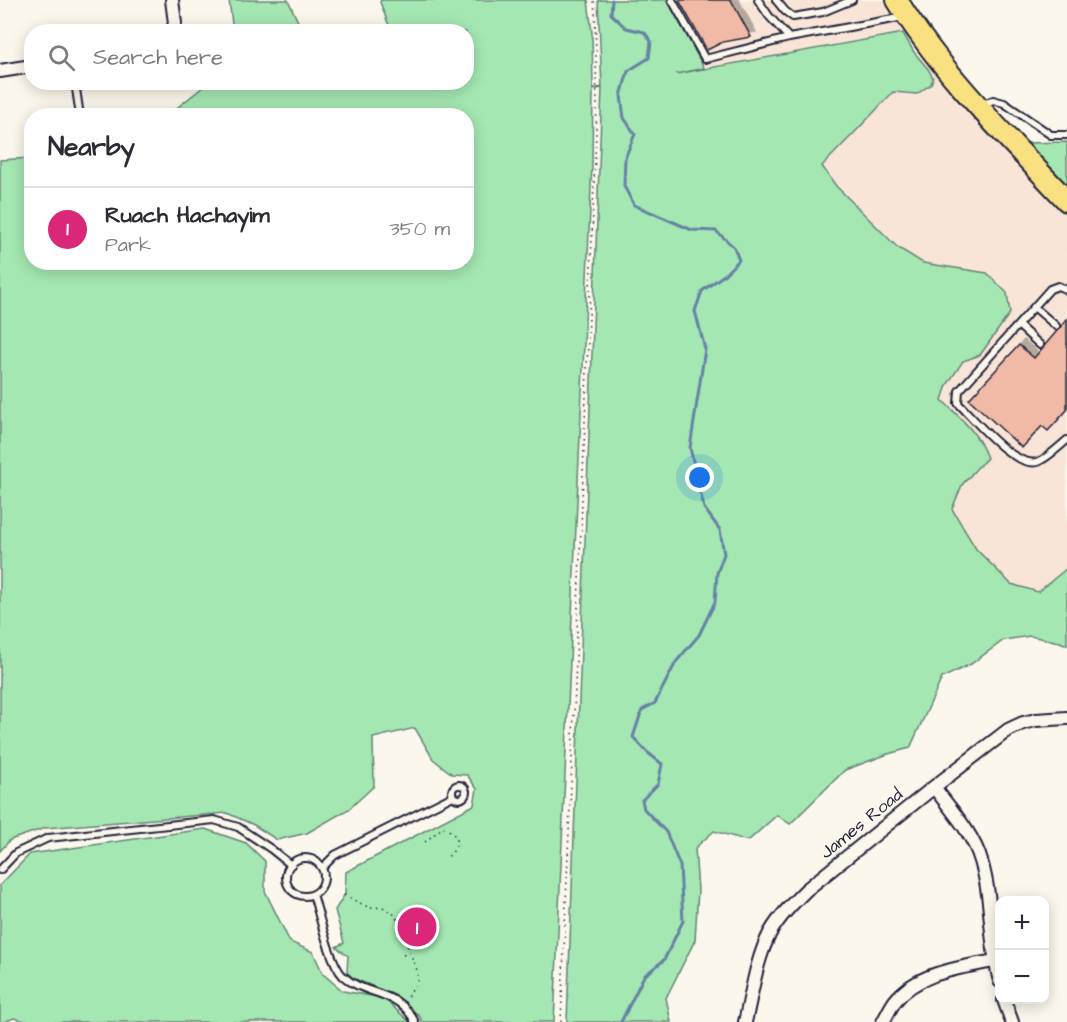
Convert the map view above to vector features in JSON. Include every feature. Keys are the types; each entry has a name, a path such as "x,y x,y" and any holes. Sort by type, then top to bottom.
{"main road":[{"path":"902,8 932,51 1067,201"}],"street":[{"path":"172,0 175,24"},
{"path":"0,71 24,67"},
{"name":"James Road","path":"745,1022 760,958 770,933 789,907 806,890 1008,730 1036,720 1067,718"},
{"path":"934,787 969,833 981,860 987,887 995,965"},
{"path":"883,1022 894,1003 913,985 950,971 994,961"},
{"path":"1006,1004 1012,1022"}],"lane":[{"path":"672,0 705,59 902,8"},
{"path":"758,0 789,38"},
{"path":"776,0 793,17 823,12 852,0"},
{"path":"76,90 79,108"},
{"path":"981,108 993,100 1004,103 1051,135 1067,135"},
{"path":"1067,290 1058,286 1050,290 958,391 958,403 1009,454 1026,462 1039,462 1067,440"},
{"path":"1034,307 1056,326"},
{"path":"1018,325 1040,345"},
{"path":"322,868 335,855 453,796"},
{"path":"0,870 16,853 48,838 214,820 238,827 291,865"},
{"path":"307,858 322,868 324,874 322,886 318,891 307,896 300,896 290,889 286,877 287,870 295,861 307,858"},
{"path":"313,894 333,962 342,975 353,984 393,999 411,1014 415,1022"}],"path":[{"path":"561,1022 597,105 594,0"},
{"path":"424,842 443,827 450,830 456,838 456,847 445,859"},
{"path":"344,896 370,908 383,907 395,915 417,970 418,982 400,1004"},
{"path":"396,920 410,914"},
{"path":"403,955 410,953"}],"shaded area":[{"path":"667,0 897,0 911,31 704,68"},
{"path":"929,47 1067,199 1067,580 1027,622 858,468 801,180"}],"green space":[{"path":"229,0 288,0 299,24 232,24"},
{"path":"381,0 588,0 592,33 593,89 602,87 598,0 667,0 704,68 676,74 903,33 933,78 931,84 917,94 893,92 822,166 836,186 897,247 923,263 987,273 1007,293 1010,313 980,355 963,361 947,385 942,400 974,433 987,458 962,485 952,509 976,549 1011,584 1038,592 1067,568 1067,645 1030,636 1004,640 971,664 942,678 910,748 845,770 790,824 777,815 748,841 714,831 695,848 698,890 695,940 666,998 671,1022 567,1022 602,88 593,90 592,164 554,1022 422,1022 420,1017 398,997 353,978 347,972 348,956 336,947 344,943 335,910 345,894 346,872 474,805 477,789 467,775 452,774 433,759 415,728 373,738 374,786 349,809 307,833 277,840 254,825 227,813 45,828 10,840 0,851 0,160 24,158 24,270 474,270 474,108 177,108 199,90 474,90 474,24 388,24"},
{"path":"1067,142 1067,189 1033,155 1027,143"},
{"path":"205,829 246,843 265,861 265,891 290,942 313,952 323,974 343,991 383,998 410,1022 29,1022 14,1018 0,1022 0,885 30,854"}],"building":[{"path":"679,0 731,0 751,37 723,42 707,50"},
{"path":"1067,319 1067,410 1048,431 1042,426 1022,448 969,399 1019,345 1034,358"}],"waterway":[{"path":"612,0 611,14 626,28 644,32 651,41 649,58 628,71 621,96 624,118 635,134 625,158 624,186 634,205 692,230 716,231 734,247 739,260 724,275 702,291 695,311 705,349 690,448 704,508 720,530 724,554 717,573 715,602 699,635 676,662 655,703 642,710 633,737 662,764 658,784 642,800 644,809 666,832 680,866 683,921 664,960 644,976 621,1022"}],"place":[{"name":"Ruach Hachayim","path":"417,927"}]}
